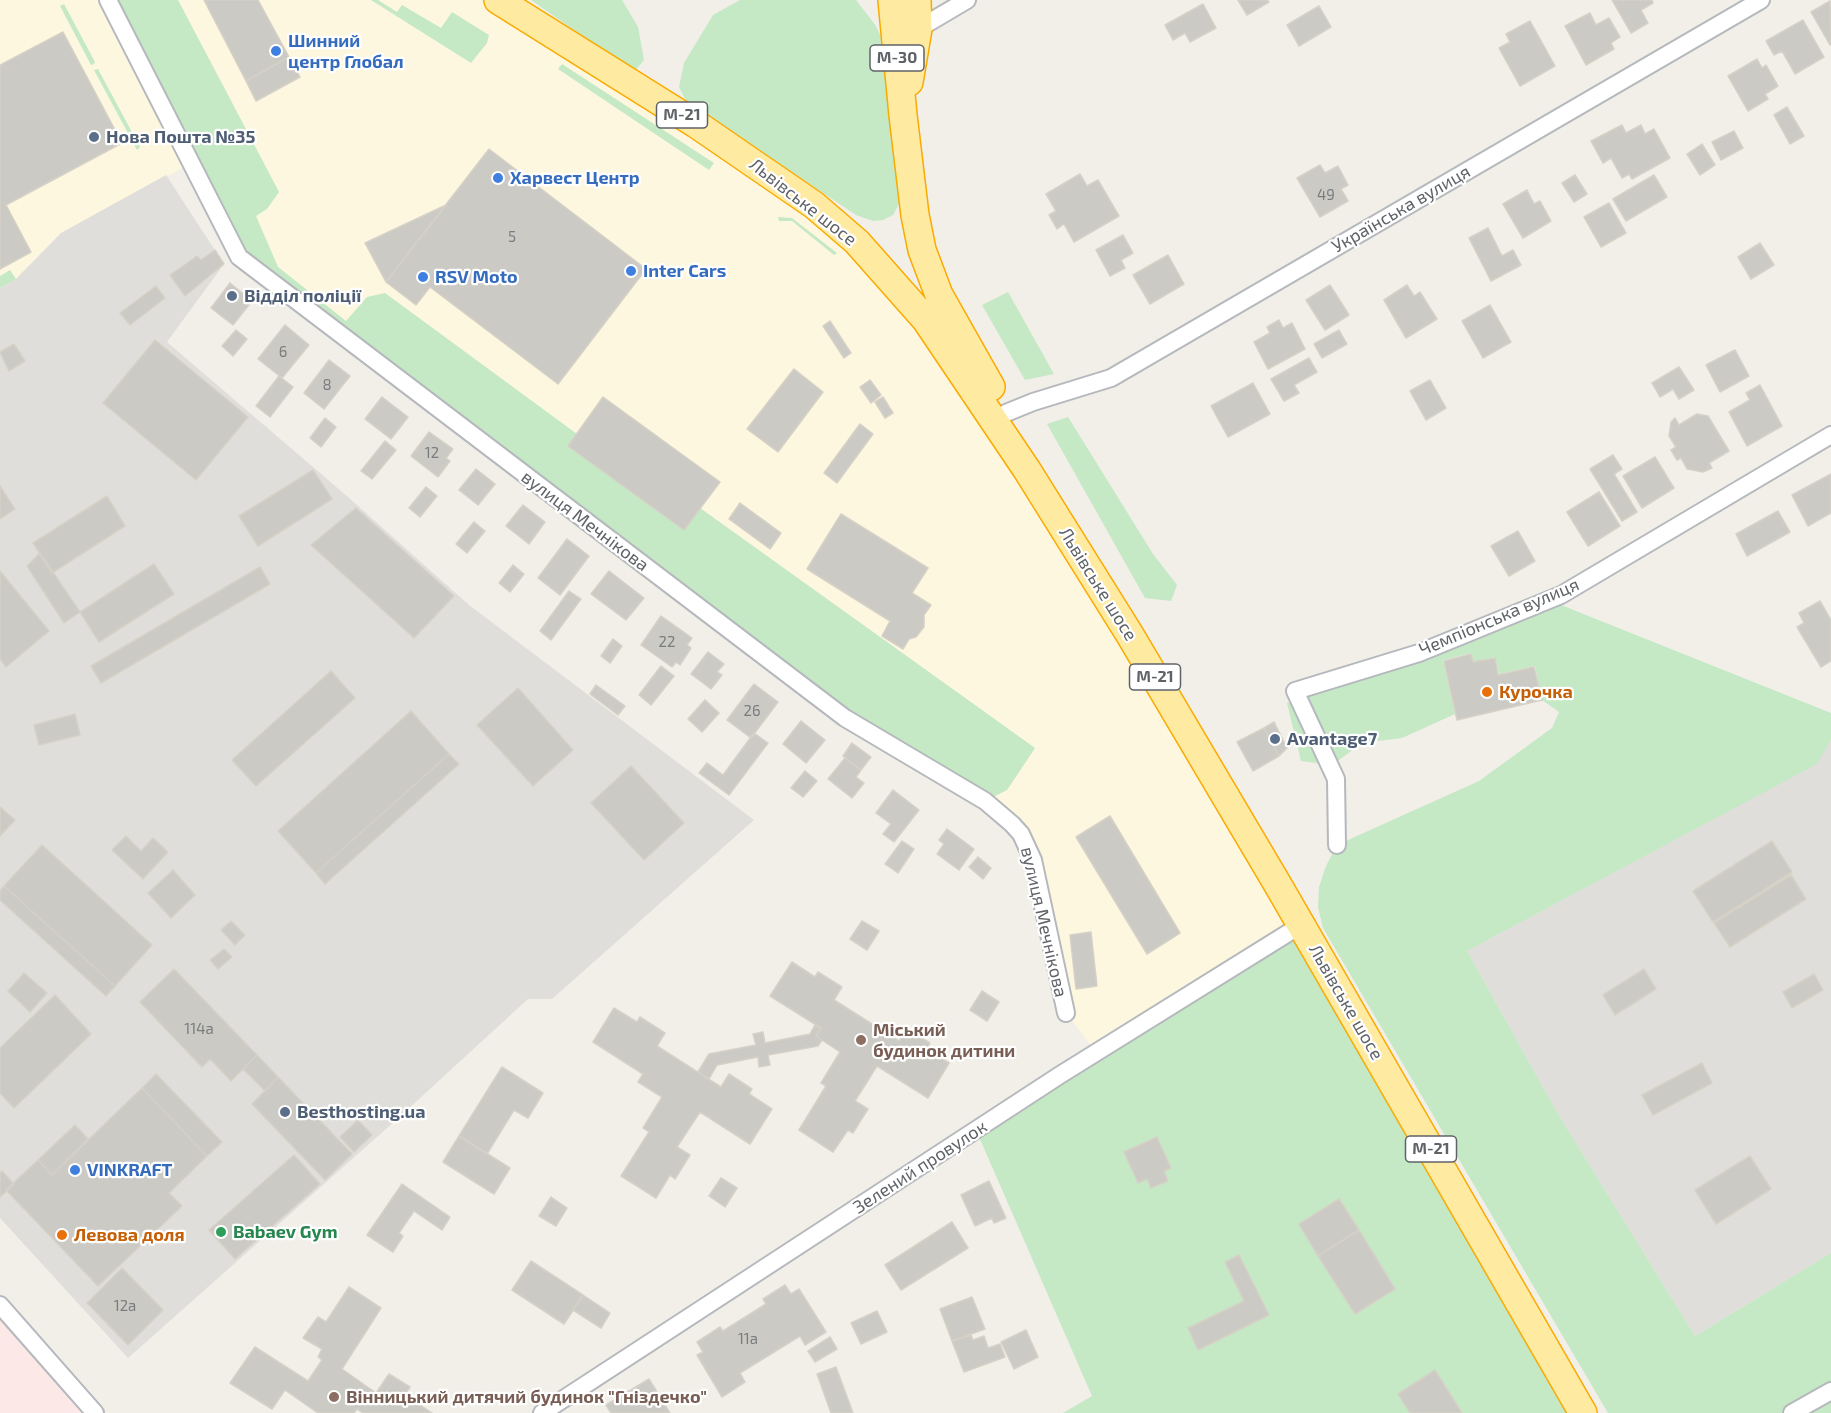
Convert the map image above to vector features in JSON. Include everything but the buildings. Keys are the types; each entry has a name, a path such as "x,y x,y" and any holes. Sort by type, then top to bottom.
{"highway":[{"name":"Львівське шосе","path":"498,0 696,124 814,206 857,242 926,320 1027,471 1130,635 1301,925 1583,1413"},
{"name":"М-30","path":"892,0 903,115"},
{"name":"М-21","path":"923,16 903,115 915,215 922,250 939,295 1006,413 1027,471"}],"street":[{"name":"вулиця Мечнікова","path":"108,0 239,257 845,718 985,801 1012,824 1021,834 1033,860 1066,1013"},
{"path":"923,16 968,0"},
{"name":"Українська вулиця","path":"1006,413 1033,402 1111,378 1761,0"},
{"name":"Чемпіонська вулиця","path":"1337,844 1336,779 1295,691 1419,653 1561,595 1831,435"},
{"name":"Зелений провулок","path":"542,1413 1060,1075 1301,925"},
{"path":"0,1305 95,1413"},
{"path":"1792,1413 1831,1391"}],"shaded area":[{"path":"0,0 108,0 190,164 61,233 16,279 0,288"},
{"path":"178,0 498,0 764,170 898,285 1301,925 1096,1052 1066,1013 1033,860 985,801 1007,790 1035,748 700,508 684,530 367,297 347,322 278,267 255,215 279,192"},
{"path":"166,175 224,264 167,342 348,497 469,605 754,820 552,999 528,999 395,1121 128,1358 0,1218 0,288 16,279 61,233"},
{"path":"1831,740 1831,1253 1695,1336 1558,1114 1467,951 1816,764"},
{"path":"0,1305 95,1413 0,1413"}],"green space":[{"path":"108,0 178,0 279,192 267,209 256,216 278,267 346,321 367,297 385,293 577,434 569,446 684,530 700,508 1035,748 1007,790 985,801 862,729 239,257"},
{"path":"371,0 378,0 397,12 402,5 441,28 452,12 489,35 487,43 471,63"},
{"path":"531,0 622,0 638,27 644,60 634,72"},
{"path":"740,0 856,0 876,26 888,52 899,204 893,215 883,220 873,221 856,215 686,101 679,87 684,63 713,15"},
{"path":"64,4 94,64 91,65 60,6"},
{"path":"562,64 714,163 709,170 558,69"},
{"path":"98,69 140,147 137,150 94,70"},
{"path":"778,217 792,218 837,253 834,255 792,221 779,221"},
{"path":"10,270 16,279 0,288 0,276"},
{"path":"1008,292 1054,374 1025,380 982,305"},
{"path":"1068,417 1153,554 1177,585 1171,601 1145,598 1047,424"},
{"path":"1561,605 1831,713 1831,740 1817,764 1467,951 1558,1114 1695,1336 1831,1253 1831,1413 1608,1413 1323,928 1318,907 1319,887 1326,866 1337,845 1479,781 1552,728 1559,712 1542,700 1535,666 1499,674 1495,657 1473,662 1471,653 1443,660 1455,714 1402,738 1362,743 1332,765 1301,761 1287,703 1422,661"},
{"path":"1291,930 1570,1413 1063,1413 1092,1396 976,1130"}],"place":[{"name":"Шинний центр Глобал","path":"276,51"},
{"name":"Нова Пошта №35","path":"94,137"},
{"name":"Харвест Центр","path":"498,178"},
{"name":"Inter Cars","path":"631,271"},
{"name":"RSV Moto","path":"423,277"},
{"name":"Відділ поліції","path":"232,296"},
{"name":"Курочка","path":"1487,692"},
{"name":"Avantage7","path":"1275,739"},
{"name":"Міський будинок дитини","path":"861,1040"},
{"name":"Besthosting.ua","path":"285,1112"},
{"name":"VINKRAFT","path":"75,1170"},
{"name":"Babaev Gym","path":"221,1232"},
{"name":"Левова доля","path":"62,1235"},
{"name":"Вінницький дитячий будинок \"Гніздечко\"","path":"334,1397"}]}
